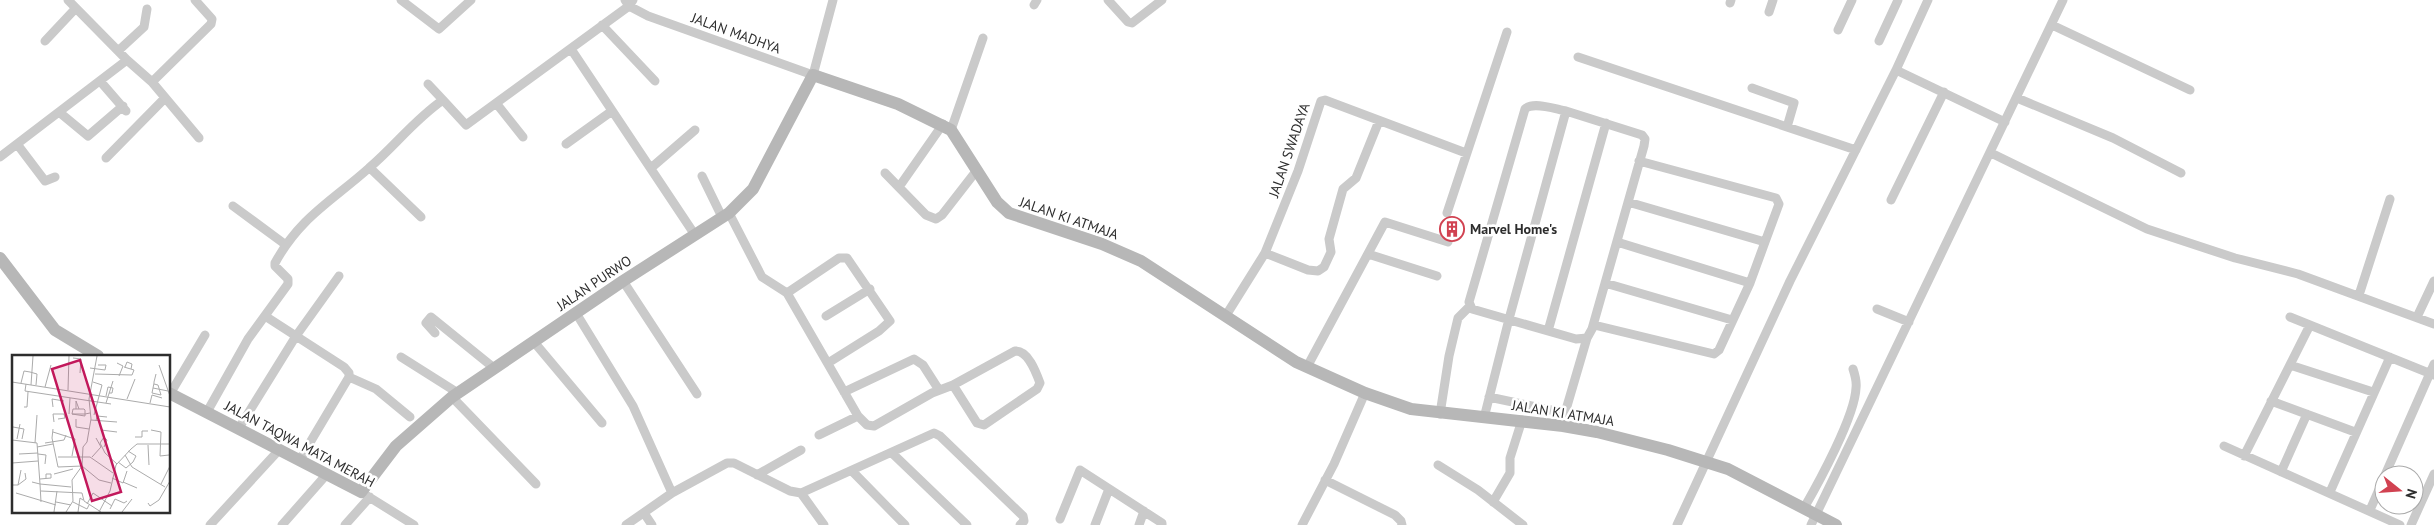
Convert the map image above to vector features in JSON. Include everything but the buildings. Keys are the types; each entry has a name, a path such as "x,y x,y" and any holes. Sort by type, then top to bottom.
{"street":[{"path":"152,82 211,24 212,19 196,0"},
{"path":"401,0 439,30 471,0"},
{"path":"833,0 813,75 898,104 947,127"},
{"path":"1108,0 1128,22 1132,23 1162,0"},
{"path":"1770,12 1773,0"},
{"path":"1838,30 1852,0"},
{"path":"1878,41 1898,0"},
{"path":"1677,525 1790,281 1896,70 1928,0"},
{"path":"1811,514 1990,153 2002,121 2017,98 2064,0"},
{"path":"428,84 465,125 571,49 629,2"},
{"name":"JALAN MADHYA","path":"629,2 648,16 813,75"},
{"path":"45,41 72,3 127,60 152,82 199,138"},
{"path":"118,51 144,27 147,9"},
{"path":"602,25 654,81"},
{"path":"2052,25 2190,90"},
{"path":"1447,213 1508,32"},
{"path":"900,187 947,127 983,38"},
{"path":"571,49 695,234"},
{"path":"1578,57 1856,150"},
{"path":"0,157 127,60"},
{"path":"1896,70 2002,121"},
{"name":"JALAN PURWO","path":"366,494 396,446 455,395 623,281 726,215 753,189 813,75"},
{"path":"59,112 88,136 125,109 100,81"},
{"path":"1752,88 1794,103 1787,127"},
{"path":"1891,200 1944,92"},
{"path":"106,158 165,98"},
{"path":"2017,98 2113,138 2181,173"},
{"path":"207,412 248,339 288,284 288,280 274,266 286,244 312,213 370,168 429,110 443,100"},
{"name":"JALAN SWADAYA","path":"1225,317 1265,253 1298,172 1319,103 1326,100 1466,153"},
{"path":"496,102 524,136"},
{"path":"1489,397 1565,413 1587,338 1594,325 1644,137 1566,112 1529,105 1525,109 1469,302 1474,310 1576,339 1587,338"},
{"path":"566,144 612,111"},
{"path":"1484,418 1566,112"},
{"path":"1265,253 1308,270 1318,271 1324,267 1331,252 1329,239 1343,189 1356,178 1379,121"},
{"path":"1548,331 1606,124"},
{"name":"JALAN KI ATMAJA","path":"947,127 997,202 1009,213 1102,244 1141,261 1278,352 1307,368 1365,393 1411,409 1440,414 1522,420 1597,432 1708,461 1836,525"},
{"path":"651,168 695,130"},
{"path":"17,144 45,181 48,182 56,177"},
{"path":"1990,153 2147,229 2235,258 2298,274 2434,324"},
{"path":"1594,325 1711,354 1718,350 1750,283 1779,204 1776,198 1639,161"},
{"path":"370,168 421,217"},
{"path":"886,173 926,215 936,219 942,215 977,170"},
{"path":"702,176 762,277 787,293 858,416 867,425 874,426 939,390 953,385 1018,351 1025,355 1040,383 1037,389 984,425 977,423 953,385"},
{"path":"2359,295 2390,199"},
{"path":"1628,202 1765,242"},
{"path":"233,206 286,244"},
{"path":"1307,368 1385,222 1448,242"},
{"path":"1617,242 1750,283"},
{"path":"1368,254 1437,276"},
{"path":"787,293 842,257 849,258 891,323 828,363"},
{"path":"2,265 55,330 68,340 96,355"},
{"path":"239,428 296,336 339,276"},
{"path":"623,281 697,394"},
{"path":"2417,317 2434,281"},
{"path":"1606,283 1732,320"},
{"path":"826,316 870,289"},
{"path":"1440,414 1449,356 1458,318 1470,306"},
{"path":"1877,309 1907,321"},
{"path":"576,313 633,406 672,493"},
{"path":"265,316 344,367 349,373 349,377 299,461"},
{"path":"435,333 426,323 431,317 494,368"},
{"path":"2290,317 2432,374"},
{"path":"2244,456 2310,325"},
{"path":"170,391 205,335"},
{"path":"534,342 602,423"},
{"path":"401,357 455,395 536,484"},
{"path":"2330,492 2355,432 2390,357"},
{"path":"844,392 914,359 923,365 939,390"},
{"path":"2390,465 2432,374 2434,364"},
{"path":"2290,365 2373,392"},
{"path":"1811,514 1827,464 1853,405 1856,389 1853,369"},
{"path":"349,377 376,390 410,417"},
{"path":"1302,525 1326,480 1365,393"},
{"name":"JALAN TAQWA MATA MERAH","path":"170,394 366,494 414,525"},
{"path":"2271,401 2355,432"},
{"path":"2281,472 2307,414"},
{"path":"818,435 858,416"},
{"path":"1493,502 1510,473 1510,458 1522,420"},
{"path":"626,525 672,493 727,463 734,463 790,491 801,493 931,434 937,434 1023,516 1024,521 1020,525"},
{"path":"2224,446 2400,525"},
{"path":"210,525 279,450"},
{"path":"757,475 801,450"},
{"path":"892,453 967,525"},
{"path":"1438,465 1523,525"},
{"path":"1060,519 1080,470 1162,523 1162,525"},
{"path":"852,471 905,525"},
{"path":"282,525 327,474"},
{"path":"2411,525 2434,474"},
{"path":"1326,480 1395,515 1402,525"},
{"path":"1095,525 1110,489"},
{"path":"801,493 824,525"},
{"path":"345,525 366,494"},
{"path":"2370,510 2374,501"},
{"path":"1139,525 1144,511"},
{"path":"644,513 652,525"}],"place":[{"name":"Marvel Home's","path":"1452,229"}]}
